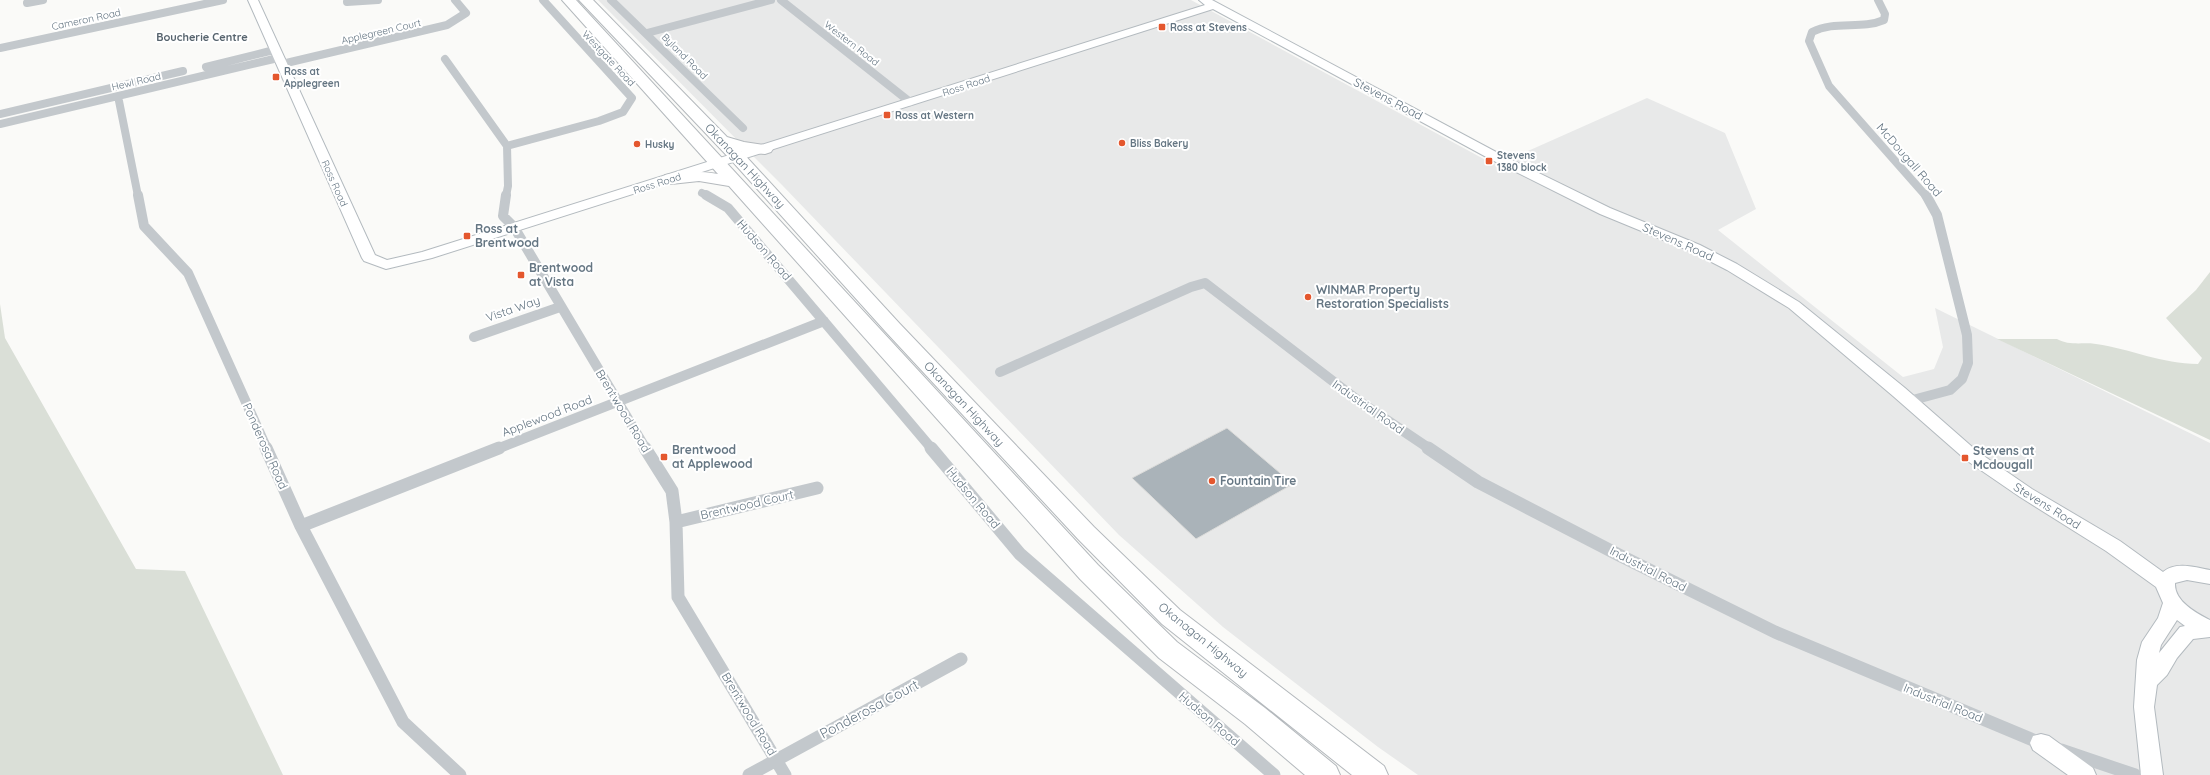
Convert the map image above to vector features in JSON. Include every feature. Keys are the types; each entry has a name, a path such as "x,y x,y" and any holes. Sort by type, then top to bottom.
{"highway":[{"name":"Okanagan Highway","path":"569,0 718,164 741,171 893,328 1081,528 1171,617 1374,775"},
{"name":"Okanagan Highway","path":"586,0 721,140 741,171 1089,572 1168,650 1255,716 1326,775"},
{"path":"721,140 743,147 765,149"},
{"path":"671,179 692,163 700,145"},
{"path":"671,179 741,171 753,164 765,149"}],"street":[{"path":"27,3 43,0"},
{"name":"Cameron Road","path":"0,48 222,0"},
{"name":"Ross Road","path":"253,0 369,258 386,265 427,255 514,226 718,164"},
{"path":"347,2 378,0"},
{"name":"Applegreen Court","path":"278,57 447,25 466,14 455,0"},
{"name":"Westgate Road","path":"507,146 599,121 623,112 632,98 543,0"},
{"name":"Byland Road","path":"611,0 647,33 743,128"},
{"path":"647,33 771,0"},
{"name":"Western Road","path":"781,0 910,102"},
{"name":"McDougall Road","path":"1878,0 1885,14 1884,20 1868,25 1820,28 1812,32 1809,41 1822,74 1829,86 1925,194 1937,215 1967,335 1968,363 1962,379 1950,390 1909,402"},
{"name":"Ross Road","path":"765,149 1209,3"},
{"name":"Stevens Road","path":"1209,3 1494,156 1605,211 1695,248 1732,267 1794,305 1972,456 2026,493 2113,546 2170,578"},
{"path":"206,67 278,57"},
{"name":"Hewl Road","path":"0,124 278,57"},
{"path":"445,59 507,146"},
{"name":"Hewl Road","path":"0,114 183,71"},
{"name":"Ponderosa Road","path":"104,89 114,97 144,226 188,273 301,526 403,722 460,775"},
{"name":"Brentwood Road","path":"507,146 508,186 503,216 514,226 617,403 672,491 676,522 678,597 785,775"},
{"name":"Hudson Road","path":"702,193 728,208 1020,554 1274,775"},
{"name":"Industrial Road","path":"1000,372 1191,287 1205,283 1360,402 1478,482 1619,556 1775,632 2040,743 2134,775"},
{"name":"Vista Way","path":"474,337 560,306"},
{"name":"Applewood Road","path":"301,526 824,321"},
{"name":"Brentwood Court","path":"676,522 817,488"},
{"path":"2208,628 2181,613 2172,604 2164,589 2170,578 2187,572 2210,577"},
{"path":"2152,775 2146,735 2144,707 2147,682 2147,660 2152,642 2167,621 2172,604"},
{"path":"2147,682 2160,669 2170,652 2187,633 2208,628"},
{"name":"Ponderosa Court","path":"776,759 961,659"},
{"path":"2040,743 2085,775"},
{"path":"749,775 776,759"}],"shaded area":[{"path":"598,0 1191,0 1493,164 1512,158 1647,98 1725,133 1756,209 1718,230 1903,377 1934,369 1943,347 1935,308 2210,443 2210,775 1418,775 1378,747 1223,627 1119,535 782,185"},
{"path":"2210,272 2210,440 1997,339 2057,339 2071,343 2091,343 2172,362 2198,364 2202,358 2166,318 2196,290"},
{"path":"0,304 5,338 136,569 185,571 283,775 0,775"}],"building":[{"name":"Fountain Tire","path":"1227,428 1293,484 1196,539 1132,478"}],"place":[{"name":"Ross at Stevens","path":"1162,27"},
{"name":"Ross at Applegreen","path":"276,77"},
{"name":"Ross at Western","path":"887,115"},
{"name":"Bliss Bakery","path":"1122,143"},
{"name":"Husky","path":"637,144"},
{"name":"Stevens 1380 block","path":"1489,161"},
{"name":"Ross at Brentwood","path":"467,236"},
{"name":"Brentwood at Vista","path":"521,275"},
{"name":"WINMAR Property Restoration Specialists","path":"1308,297"},
{"name":"Brentwood at Applewood","path":"664,457"},
{"name":"Stevens at Mcdougall","path":"1965,458"},
{"name":"Fountain Tire","path":"1212,481"}],"district":[{"name":"Boucherie Centre","path":"202,37"}]}
